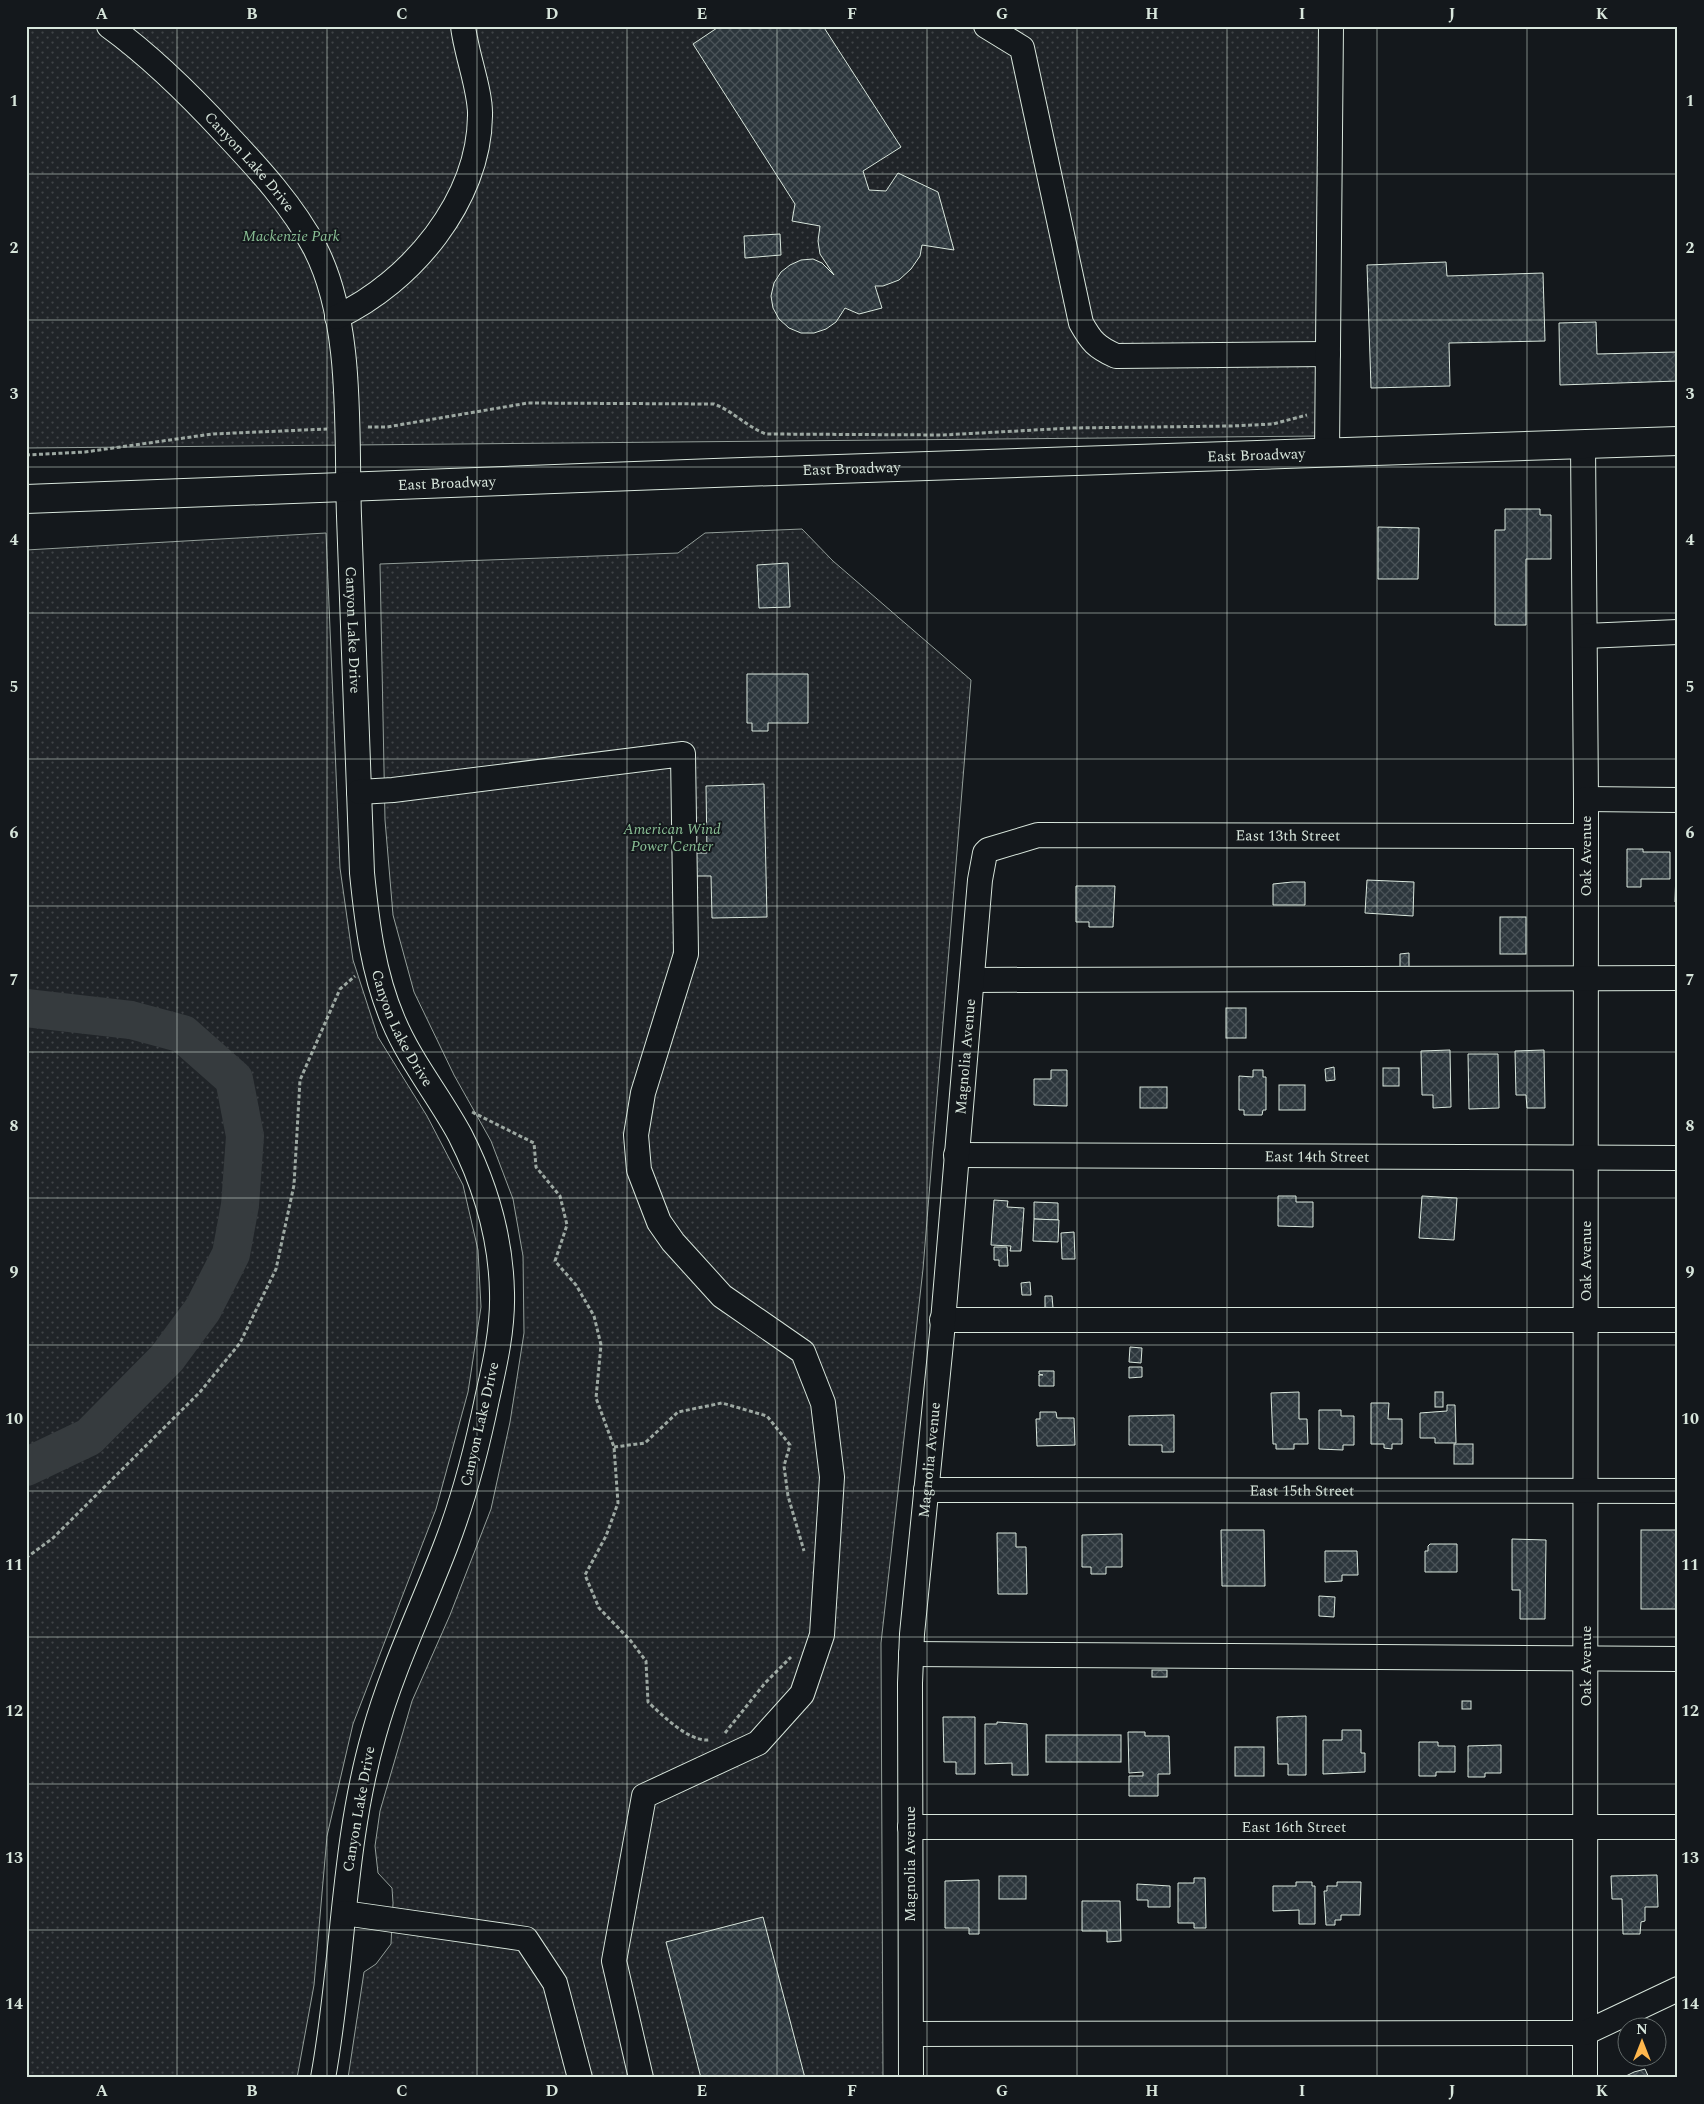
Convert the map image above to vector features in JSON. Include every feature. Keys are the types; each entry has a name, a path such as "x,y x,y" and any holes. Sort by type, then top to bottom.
{"main road":[{"name":"East Broadway","path":"26,499 734,472 1678,441"}],"street":[{"name":"Canyon Lake Drive","path":"109,26 137,46 185,90 246,156 288,206 316,249 337,317 344,372 362,872 367,928 374,959 393,1020 412,1057 459,1135 476,1169 490,1208 498,1252 502,1293 499,1342 480,1432 447,1544 386,1692 373,1736 352,1830 344,1913 323,2078"},
{"path":"337,317 372,298 410,266 450,211 466,180 480,132 480,113 465,48 463,26"},
{"path":"986,26 1022,48 1080,322 1091,341 1102,350 1116,356 1328,354"},
{"path":"1327,453 1331,26"},
{"name":"Oak Avenue","path":"1583,444 1586,799 1585,2078"},
{"path":"1585,636 1678,632"},
{"path":"359,792 393,790 683,754 686,954 644,1093 636,1135 639,1170 658,1222 672,1242 722,1296 803,1352 823,1403 832,1477 822,1635 802,1694 758,1743 644,1796 614,1961 641,2078"},
{"path":"1586,799 1678,800"},
{"name":"East 13th Street","path":"992,848 1038,835 1586,836"},
{"name":"Magnolia Avenue","path":"911,2078 911,1654 980,880 985,853 992,848"},
{"path":"972,980 1678,978"},
{"name":"East 14th Street","path":"956,1155 1678,1158"},
{"path":"942,1320 1678,1320"},
{"name":"East 15th Street","path":"926,1490 1678,1491"},
{"path":"911,1654 1678,1659"},
{"name":"East 16th Street","path":"910,1827 1678,1827"},
{"path":"344,1913 526,1940 555,1983 580,2078"},
{"path":"910,2034 1585,2032 1678,1989"}],"path":[{"path":"26,455 86,452 212,434 387,427 537,403 714,404 725,408 755,430 766,434 856,436 943,435 1072,428 1232,426 1274,424 1304,415 1328,414"},
{"path":"26,1558 53,1538 200,1392 240,1343 276,1269 294,1185 300,1080 340,989 374,959"},
{"path":"467,1110 534,1143 536,1167 560,1196 567,1225 554,1261 576,1285 594,1316 601,1345 596,1398 614,1447 618,1503 606,1536 585,1575 599,1608 630,1640 646,1661 648,1702 674,1726 703,1740 711,1740"},
{"path":"614,1447 645,1443 678,1412 701,1406 722,1403 767,1416 790,1445 784,1466 788,1496 804,1553"},
{"path":"720,1739 765,1682 798,1650"}],"green space":[{"name":"Mackenzie Park","path":"26,26 1321,26 1322,436 26,448"},
{"name":"American Wind Power Center","path":"802,529 833,561 971,680 923,1269 881,1643 883,2078 348,2078 364,1972 376,1964 391,1944 392,1888 378,1873 375,1846 380,1811 412,1701 450,1615 491,1509 510,1422 524,1333 523,1256 513,1199 491,1141 454,1075 414,992 393,915 385,820 380,564 678,553 705,533"},
{"path":"326,533 340,868 353,960 378,1037 427,1116 463,1185 478,1250 481,1307 468,1392 436,1509 353,1724 327,1836 314,1985 297,2078 26,2078 26,550"}],"building":[{"path":"720,26 823,26 901,147 863,171 869,190 886,191 898,173 938,192 954,250 922,245 920,256 911,269 899,280 883,286 875,286 882,308 859,314 845,308 836,322 826,329 814,333 801,333 789,328 779,319 773,308 771,296 774,283 781,272 801,260 813,259 822,263 834,275 820,254 818,241 820,226 792,221 795,204 693,44"},
{"path":"780,234 781,255 745,258 744,236"},
{"path":"1446,262 1447,276 1543,273 1545,341 1449,343 1450,386 1371,388 1367,265"},
{"path":"1596,322 1597,354 1677,352 1678,381 1560,385 1559,323"},
{"path":"1505,509 1540,509 1540,515 1551,515 1551,559 1526,559 1526,625 1495,625 1495,530 1505,530"},
{"path":"1378,527 1419,528 1418,579 1378,579"},
{"path":"788,563 790,607 759,608 757,565"},
{"path":"747,674 808,674 808,723 768,723 768,731 752,731 752,723 747,723"},
{"path":"764,784 767,917 712,918 711,876 694,876 694,853 707,853 706,786"},
{"path":"1627,849 1643,849 1643,852 1670,852 1670,879 1641,879 1641,887 1627,887"},
{"path":"1676,870 1678,870 1678,902 1675,902"},
{"path":"1367,880 1414,882 1413,916 1365,913"},
{"path":"1305,882 1305,905 1273,905 1273,884"},
{"path":"1076,886 1115,886 1113,927 1089,927 1089,922 1076,922"},
{"path":"1500,917 1526,917 1526,954 1500,954"},
{"path":"1409,953 1409,967 1400,967 1400,954"},
{"path":"1226,1008 1246,1008 1246,1038 1226,1038"},
{"path":"1450,1050 1451,1107 1433,1108 1433,1095 1422,1095 1421,1051"},
{"path":"1544,1050 1545,1108 1527,1108 1526,1095 1516,1095 1515,1051"},
{"path":"1468,1054 1498,1054 1499,1108 1469,1109"},
{"path":"1334,1067 1335,1080 1326,1081 1325,1069"},
{"path":"1383,1068 1399,1068 1399,1086 1383,1086"},
{"path":"1051,1070 1067,1070 1067,1106 1034,1105 1034,1079 1051,1079"},
{"path":"1253,1070 1263,1070 1263,1077 1266,1077 1266,1110 1263,1110 1262,1115 1244,1115 1244,1110 1239,1110 1239,1076 1253,1077"},
{"path":"1279,1085 1305,1085 1305,1110 1279,1110"},
{"path":"1140,1087 1167,1087 1167,1108 1140,1108"},
{"path":"1278,1196 1296,1196 1296,1202 1313,1202 1313,1227 1278,1226"},
{"path":"1422,1196 1457,1198 1454,1240 1419,1238"},
{"path":"994,1200 1008,1201 1007,1207 1024,1208 1021,1251 1010,1251 1011,1246 991,1245"},
{"path":"1034,1202 1058,1203 1058,1220 1034,1219"},
{"path":"1034,1219 1059,1220 1058,1242 1033,1241"},
{"path":"1074,1232 1075,1259 1062,1259 1061,1233"},
{"path":"994,1247 1007,1247 1008,1266 999,1266 999,1260 994,1260"},
{"path":"1030,1282 1031,1295 1022,1295 1021,1283"},
{"path":"1045,1296 1052,1296 1053,1308 1045,1308"},
{"path":"1130,1347 1142,1348 1141,1363 1129,1362"},
{"path":"1129,1367 1142,1367 1142,1377 1129,1378"},
{"path":"1039,1371 1054,1371 1054,1386 1039,1386 1039,1375 1043,1375 1039,1374"},
{"path":"1299,1392 1299,1419 1307,1419 1308,1444 1294,1444 1294,1449 1276,1449 1276,1444 1273,1444 1271,1393"},
{"path":"1435,1392 1443,1392 1443,1407 1435,1407"},
{"path":"1371,1403 1389,1403 1388,1419 1402,1419 1402,1444 1392,1444 1392,1449 1384,1448 1384,1444 1371,1444"},
{"path":"1447,1405 1455,1405 1456,1443 1435,1443 1435,1438 1420,1438 1420,1413 1447,1411"},
{"path":"1319,1410 1341,1410 1341,1416 1354,1416 1354,1445 1343,1445 1343,1450 1319,1449"},
{"path":"1040,1412 1056,1412 1057,1418 1074,1418 1075,1445 1037,1446 1036,1419 1040,1419"},
{"path":"1174,1415 1174,1452 1162,1452 1162,1445 1129,1445 1129,1416"},
{"path":"1454,1444 1473,1444 1473,1464 1454,1464"},
{"path":"1221,1530 1264,1530 1265,1586 1222,1586"},
{"path":"1641,1530 1678,1530 1678,1609 1641,1609"},
{"path":"997,1533 1016,1533 1016,1547 1026,1547 1027,1594 998,1594"},
{"path":"1122,1534 1122,1567 1106,1567 1106,1574 1091,1574 1091,1567 1082,1567 1082,1535"},
{"path":"1512,1539 1546,1540 1545,1619 1520,1619 1520,1590 1512,1590"},
{"path":"1430,1544 1457,1544 1457,1572 1425,1572 1425,1551 1428,1551"},
{"path":"1325,1551 1357,1551 1358,1575 1342,1575 1342,1581 1325,1582"},
{"path":"1319,1596 1335,1597 1334,1617 1319,1616"},
{"path":"1152,1670 1167,1670 1167,1677 1152,1677"},
{"path":"1462,1701 1471,1701 1471,1709 1462,1709"},
{"path":"1306,1716 1306,1775 1288,1775 1288,1764 1278,1764 1277,1717"},
{"path":"943,1717 975,1717 975,1774 956,1774 956,1762 944,1762"},
{"path":"997,1722 1027,1724 1028,1775 1012,1775 1012,1763 985,1764 985,1724 997,1724"},
{"path":"1342,1730 1361,1730 1361,1753 1365,1753 1365,1772 1323,1774 1323,1740 1342,1740"},
{"path":"1128,1732 1145,1732 1145,1736 1169,1736 1170,1774 1158,1774 1158,1796 1129,1796 1129,1776 1143,1776 1143,1772 1129,1773"},
{"path":"1046,1735 1121,1735 1121,1762 1046,1762"},
{"path":"1419,1742 1438,1742 1438,1746 1455,1746 1455,1772 1436,1772 1436,1776 1419,1776"},
{"path":"1501,1745 1501,1773 1485,1773 1485,1777 1468,1777 1468,1746"},
{"path":"1235,1747 1264,1747 1264,1776 1235,1776"},
{"path":"1657,1875 1658,1907 1645,1907 1645,1921 1641,1922 1640,1934 1623,1934 1622,1899 1612,1899 1611,1876"},
{"path":"999,1876 1026,1876 1026,1899 999,1899"},
{"path":"1194,1878 1205,1878 1206,1928 1194,1928 1194,1923 1178,1923 1178,1883 1194,1883"},
{"path":"979,1880 979,1934 969,1934 969,1928 945,1928 945,1881"},
{"path":"1296,1882 1312,1882 1312,1886 1315,1886 1315,1924 1299,1924 1299,1910 1273,1911 1273,1886 1296,1886"},
{"path":"1337,1882 1361,1882 1360,1915 1341,1915 1341,1920 1335,1920 1335,1925 1326,1925 1324,1891 1327,1891 1327,1886 1337,1886"},
{"path":"1137,1884 1170,1886 1170,1907 1148,1907 1148,1900 1137,1900"},
{"path":"1082,1901 1120,1901 1121,1941 1107,1942 1107,1931 1082,1931"},
{"path":"763,1917 805,2078 701,2078 666,1942"},
{"path":"1645,2069 1649,2078 1622,2078 1634,2072"}],"waterway":[{"path":"26,1008 131,1020 183,1034 234,1079 245,1136 240,1205 231,1254 203,1309 167,1358 89,1437 26,1467"}]}
